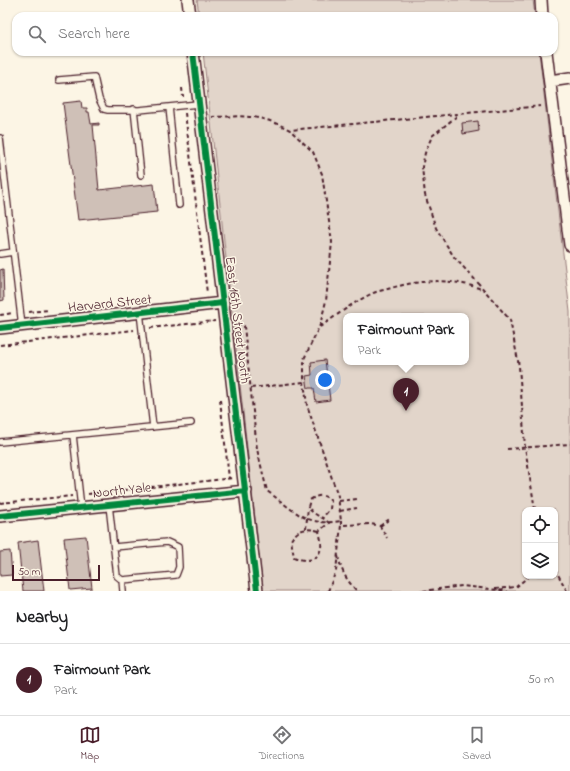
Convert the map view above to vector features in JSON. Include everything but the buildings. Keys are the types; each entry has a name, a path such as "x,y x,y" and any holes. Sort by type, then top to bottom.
{"street":[{"path":"188,0 190,12"},
{"path":"541,0 542,12"},
{"name":"East 16th Street North","path":"193,56 257,591"},
{"path":"547,56 570,245"},
{"path":"550,81 570,78"},
{"name":"Harvard Street","path":"0,328 223,303"},
{"name":"North Yale","path":"0,516 246,491"}],"lane":[{"path":"58,80 94,77 99,98 104,109 134,110 198,104"},
{"path":"169,107 179,205"},
{"path":"134,110 141,175"},
{"path":"0,138 22,326"},
{"path":"0,254 13,252"},
{"path":"140,312 152,427"},
{"path":"0,442 191,424"},
{"path":"73,435 81,508"},
{"path":"109,505 117,576 122,580 176,575 180,567 178,547 167,542 114,547"},
{"path":"122,580 123,591"}],"path":[{"path":"182,88 207,295"},
{"path":"290,130 458,116 553,105"},
{"path":"200,118 253,116 272,120 290,130 313,152 322,174 332,242 326,301 319,328 304,359 304,382 307,405 339,501 341,526 336,572 328,591"},
{"path":"458,116 432,136 427,147 422,167 425,195 436,228 454,258 485,290 510,320 519,366 525,447 535,507"},
{"path":"319,328 344,310 372,293 405,284 429,280 451,280 466,283 485,290"},
{"path":"0,315 51,310"},
{"path":"0,345 225,320 244,326 257,449 267,491 288,505 296,514 307,519 329,523 341,521"},
{"path":"251,388 304,382"},
{"path":"220,400 229,478"},
{"path":"507,449 570,444"},
{"path":"0,503 244,477"},
{"path":"306,529 310,500 318,495 326,496 331,501 330,509 323,518"},
{"path":"339,501 358,499"},
{"path":"308,507 317,516 323,518 329,523"},
{"path":"340,511 357,508"},
{"path":"380,526 391,518"},
{"path":"319,531 322,546 319,555 312,560 302,560 294,557 291,540 295,534 306,529 319,531 329,523"},
{"path":"341,526 371,524 380,526 387,538"},
{"path":"338,553 341,569 349,583 357,591"},
{"path":"558,574 567,591"},
{"path":"490,589 516,587 525,579"},
{"path":"423,591 462,586 507,591"}],"shaded area":[{"path":"197,0 533,0 534,12 198,12"},
{"path":"203,56 539,56 570,312 570,591 263,591"}],"cycle path":[{"path":"193,56 257,591"},
{"path":"0,328 223,303"},
{"path":"0,516 246,491"}],"place":[{"name":"Fairmount Park","path":"406,411"}]}
